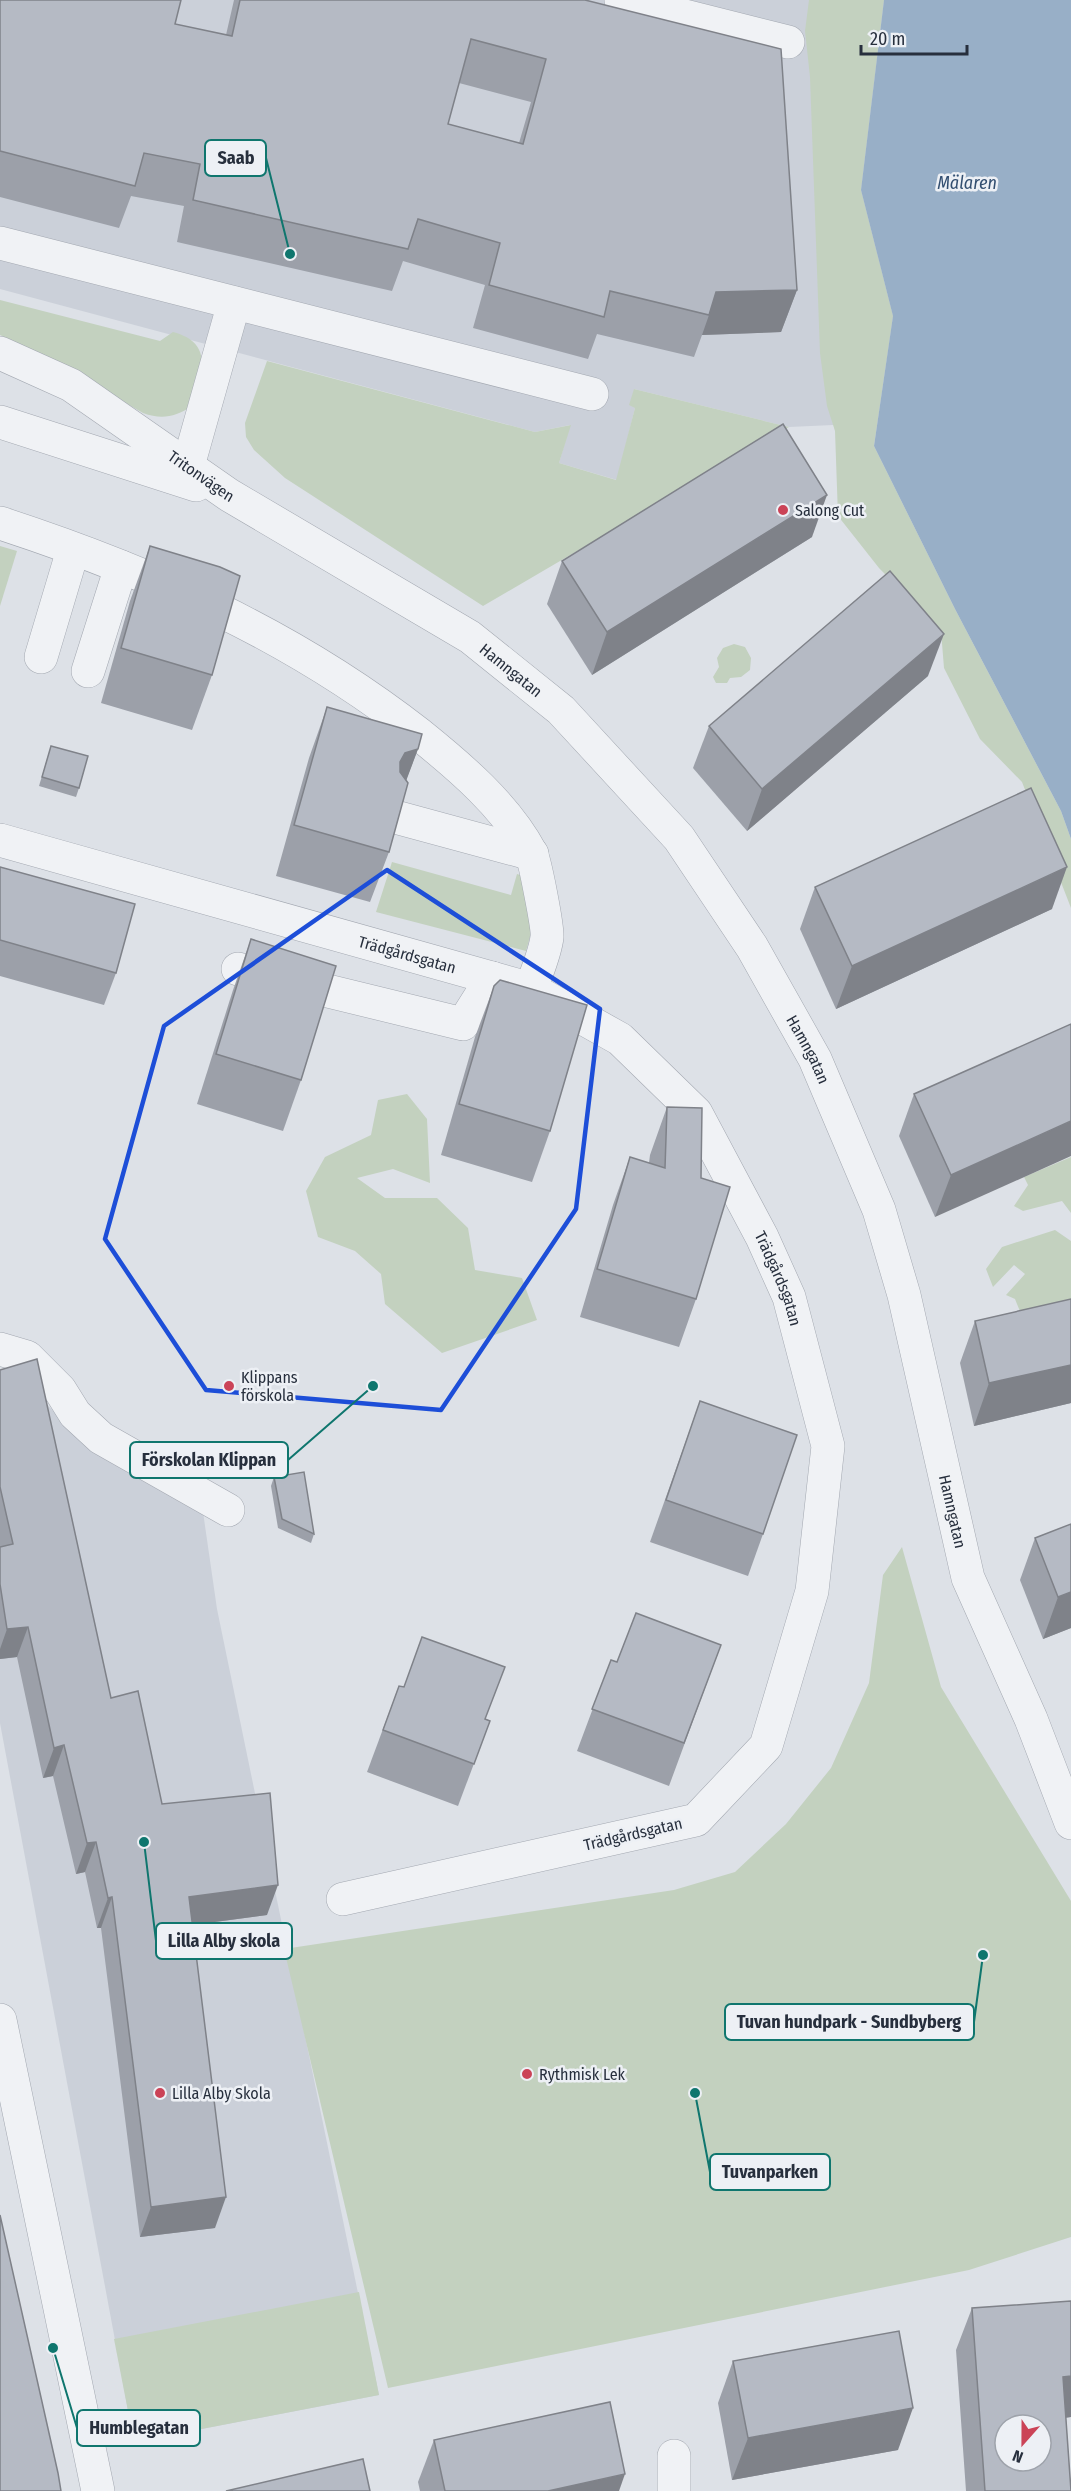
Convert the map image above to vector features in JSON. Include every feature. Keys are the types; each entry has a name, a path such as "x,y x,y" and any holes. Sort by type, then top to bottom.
{"street":[{"path":"621,0 788,42"},
{"path":"0,243 592,394"},
{"path":"188,466 234,303"},
{"name":"Tritonvägen","path":"0,353 71,385 229,495"},
{"name":"Tritonvägen","path":"0,422 229,495"},
{"name":"Hamngatan","path":"229,495 470,637 561,710 679,838 752,947 815,1059 879,1210 904,1295 968,1578 1030,1719 1071,1822"},
{"path":"0,523 121,567 258,628 372,698 453,760 502,812 532,854 547,936 531,989"},
{"path":"40,657 73,550"},
{"path":"88,671 121,567"},
{"path":"399,818 532,854"},
{"name":"Trädgårdsgatan","path":"0,840 531,989 620,1040 696,1113 762,1237 789,1297 828,1446 812,1591 766,1746 696,1820 343,1899"},
{"path":"238,969 463,1024 492,978"},
{"path":"0,1349 27,1357 63,1386 75,1414 101,1438 228,1510"},
{"path":"0,2020 98,2491"},
{"path":"674,2456 674,2491"}],"highlighted area":[{"path":"387,870 600,1009 576,1209 441,1410 206,1390 105,1239 164,1026"}],"shaded area":[{"path":"0,0 884,0 861,190 893,316 877,423 789,427 634,389 635,408 617,480 559,463 570,425 535,432 0,289"},
{"name":"Lilla Alby Skola","path":"14,1370 76,1435 203,1512 217,1609 379,2395 134,2442 0,1723 0,1373"}],"green space":[{"path":"809,0 884,0 861,190 893,316 874,446 955,609 1061,811 1071,839 1071,908 1022,782 980,739 944,668 941,631 879,568 838,516 835,431 827,406 820,353 810,77 805,31"},
{"path":"0,300 160,341 173,332 186,337 195,344 202,362 192,406 180,413 168,416 143,413 44,356 0,335"},
{"path":"267,361 535,432 571,425 559,463 616,480 635,408 629,405 634,389 789,427 483,606 285,478 254,450 246,437 245,423"},
{"path":"0,546 17,551 0,606"},
{"path":"734,644 745,647 751,658 750,670 741,677 730,678 727,683 716,683 713,677 719,667 717,658 723,648"},
{"path":"392,862 511,895 517,874 523,876 532,930 526,951 376,912"},
{"path":"407,1094 427,1119 430,1183 393,1169 357,1178 385,1198 437,1198 468,1228 475,1270 522,1278 537,1320 442,1353 385,1304 381,1274 355,1251 318,1237 306,1191 325,1157 371,1135 378,1100"},
{"path":"1071,1157 1071,1213 1062,1201 1023,1211 1014,1206 1028,1185 1024,1177"},
{"path":"1055,1230 1071,1241 1071,1338 1034,1346 1015,1299 1006,1295 1025,1274 1014,1265 993,1287 986,1269 1002,1247"},
{"path":"902,1547 941,1687 1071,1901 1071,2237 969,2270 388,2388 284,1949 674,1890 735,1872 786,1824 831,1768 869,1683 883,1575"},
{"path":"359,2292 379,2395 134,2442 114,2339"}],"water":[{"name":"Mälaren","path":"884,0 1071,0 1071,839 1061,811 955,609 874,446 893,316 861,190"}],"building":[{"path":"0,0 181,0 175,24 232,36 240,0 585,0 781,49 797,290 716,292 709,315 610,291 604,317 489,285 500,243 418,219 408,249 193,200 200,164 144,153 135,186 0,151","holes":["471,39 546,59 523,144 448,124"]},
{"path":"783,424 827,495 607,632 562,561"},
{"path":"150,546 220,567 240,576 212,675 121,648"},
{"path":"890,571 944,634 762,789 709,726"},
{"path":"327,707 422,734 418,749 405,753 400,762 400,772 408,783 389,852 294,825"},
{"path":"51,746 88,756 79,788 42,777"},
{"path":"1031,788 1067,867 852,966 815,887"},
{"path":"0,867 135,904 116,973 0,940"},
{"path":"251,939 336,966 301,1080 216,1054"},
{"path":"500,980 587,1005 550,1131 459,1104 494,986"},
{"path":"1071,1024 1071,1121 951,1175 914,1094"},
{"path":"667,1107 702,1108 701,1178 730,1187 696,1299 597,1269 630,1157 665,1168"},
{"path":"1071,1299 1071,1365 989,1383 975,1321"},
{"path":"37,1359 111,1698 138,1691 162,1804 270,1793 278,1885 189,1897 226,2197 151,2207 112,1897 108,1898 96,1842 87,1843 64,1745 54,1748 28,1627 7,1629 0,1584 0,1547 13,1544 0,1487 0,1370"},
{"path":"700,1401 797,1435 763,1534 666,1500"},
{"path":"304,1472 314,1534 282,1519 274,1477"},
{"path":"1071,1524 1071,1592 1058,1597 1035,1538"},
{"path":"636,1613 721,1645 684,1743 592,1709 611,1660 617,1662"},
{"path":"422,1637 505,1667 485,1719 490,1721 474,1764 383,1730 399,1686 404,1687"},
{"path":"0,2215 58,2473 61,2491 0,2491"},
{"path":"1071,2301 1071,2376 1063,2377 1071,2491 985,2491 972,2308"},
{"path":"899,2331 913,2408 748,2438 733,2361"},
{"path":"610,2402 625,2474 548,2491 445,2491 434,2440"},
{"path":"363,2459 370,2491 226,2491"}],"place":[{"name":"Saab","path":"290,254"},
{"name":"Salong Cut","path":"783,510"},
{"name":"Klippans förskola","path":"229,1386"},
{"name":"Förskolan Klippan","path":"373,1386"},
{"name":"Lilla Alby skola","path":"144,1842"},
{"name":"Tuvan hundpark - Sundbyberg","path":"983,1955"},
{"name":"Rythmisk Lek","path":"527,2074"},
{"name":"Lilla Alby Skola","path":"160,2093"},
{"name":"Tuvanparken","path":"695,2093"},
{"name":"Humblegatan","path":"53,2348"}]}
